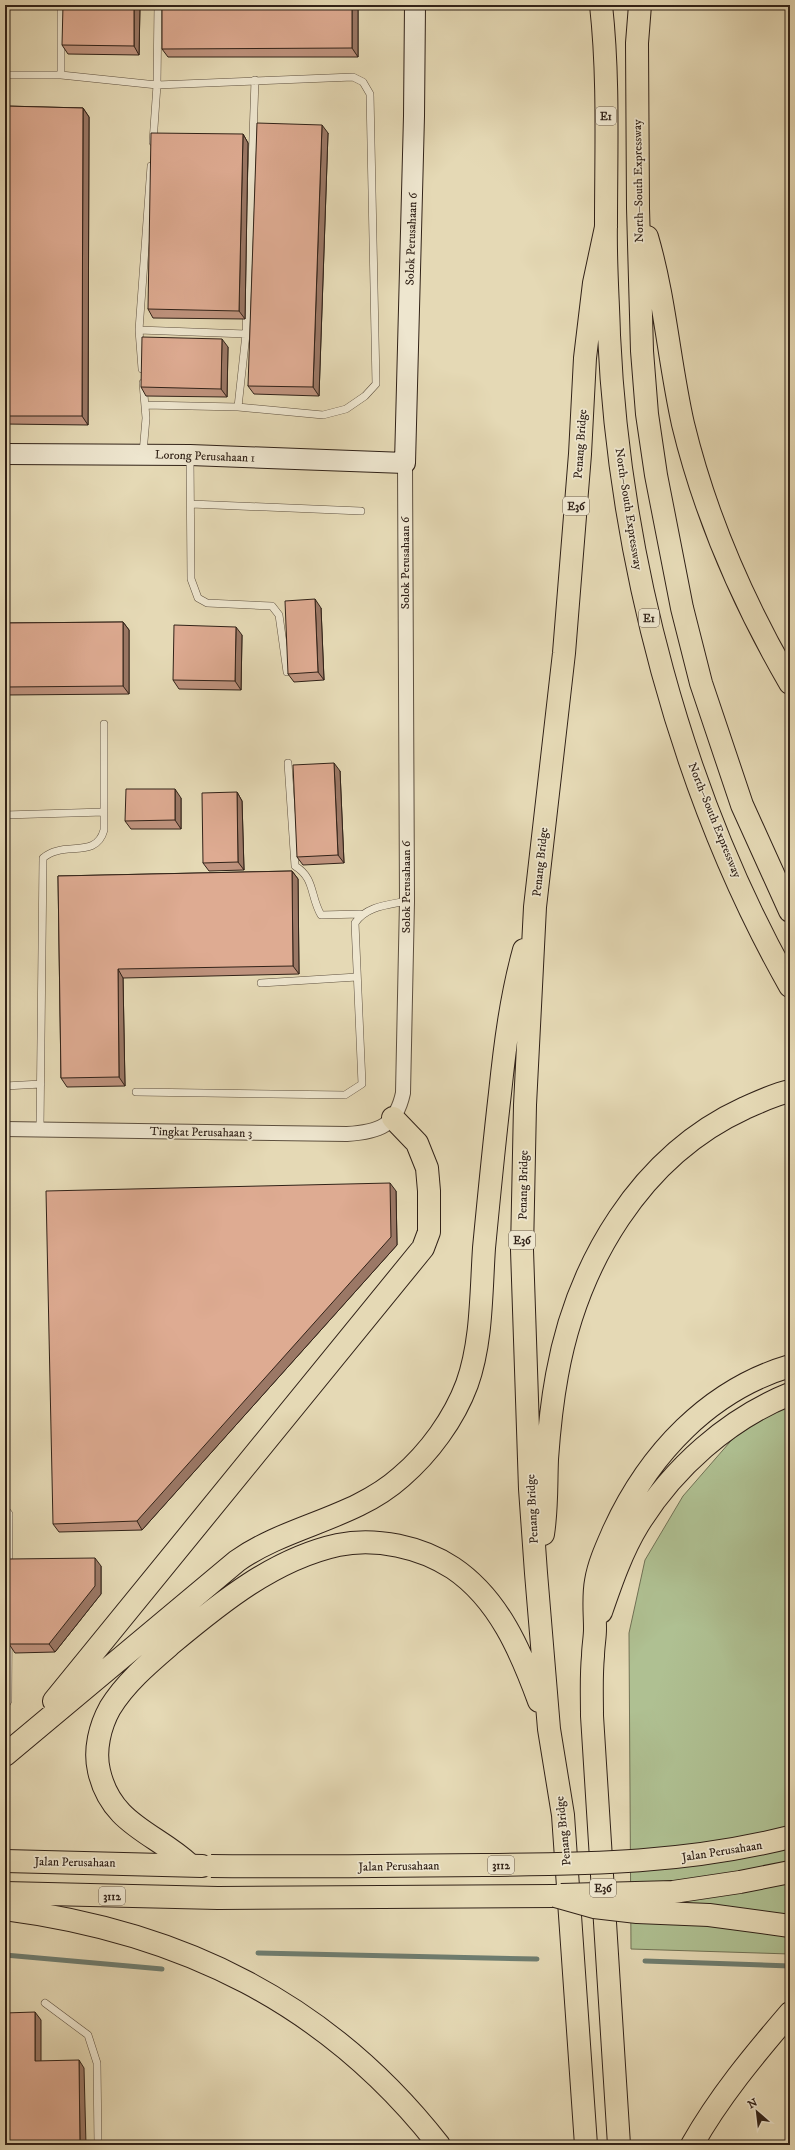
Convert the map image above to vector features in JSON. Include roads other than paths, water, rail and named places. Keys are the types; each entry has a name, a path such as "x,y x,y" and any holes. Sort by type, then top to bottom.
{"main road":[{"name":"North–South Expressway","path":"602,5 606,48 606,227 612,382 621,463 640,575 656,648 707,806 752,911 790,986"},
{"name":"North–South Expressway","path":"640,5 637,43 638,208 642,351 647,414 656,475 682,608 702,684 742,805 790,911"},
{"path":"638,208 656,269 683,424 704,495 736,580 751,612 790,683"},
{"name":"Penang Bridge","path":"586,2145 563,1815 549,1729 536,1573 530,1489 522,1250 525,1105 535,907 564,653 580,454 585,358 594,283 606,227"},
{"path":"5,1755 253,1550 288,1533 348,1511 400,1479 427,1452 446,1424 467,1385 476,1347 491,1169 505,1051 516,979 535,907"},
{"path":"536,1573 547,1504 548,1458 557,1376 569,1322 588,1274 605,1241 625,1210 654,1174 681,1146 720,1121 760,1101 790,1090"},
{"path":"36,1729 51,1704 423,1248 429,1232 429,1191 427,1168 417,1143 393,1118"},
{"path":"595,1630 594,1591 604,1552 624,1510 648,1470 684,1428 701,1413 752,1382 790,1366"},
{"path":"595,1630 610,1586 637,1526 664,1489 704,1447 746,1417 790,1394"},
{"path":"200,1866 134,1826 108,1794 99,1772 97,1760 100,1738 106,1717 111,1707 127,1686 153,1660 195,1624 250,1584 284,1565 306,1555 347,1544 385,1544 419,1552 453,1569 485,1598 509,1632 524,1662 549,1729"},
{"name":"E36","path":"595,1630 591,1683 592,1716 619,2145"},
{"name":"Jalan Perusahaan","path":"5,1861 333,1868 623,1863 736,1850 790,1837"},
{"name":"3112","path":"5,1893 218,1898 555,1896 674,1892 740,1882 790,1872"},
{"path":"555,1896 594,1907 637,1912 709,1915 790,1926"},
{"path":"5,1909 80,1921 137,1936 213,1965 261,1989 312,2021 342,2045 400,2099 439,2145"},
{"path":"692,2145 726,2090 790,2013"}],"street":[{"name":"Solok Perusahaan 6","path":"393,1118 400,1109 404,1093 407,901 405,463 414,116 415,5"},
{"name":"Lorong Perusahaan 1","path":"5,454 190,456 405,463"},
{"name":"Tingkat Perusahaan 3","path":"5,1129 347,1134 366,1133 380,1127 393,1118"}],"lane":[{"path":"61,5 61,75"},
{"path":"152,148 157,85 158,5"},
{"path":"5,75 61,75 157,85 353,77 363,82 370,94 376,384 365,396 346,409 323,415 238,407 145,405"},
{"path":"238,407 246,334 255,80"},
{"path":"143,455 145,405 139,330 152,156"},
{"path":"139,330 246,334"},
{"path":"190,456 192,579 198,598 208,603 272,606 277,609 287,672"},
{"path":"191,504 361,511"},
{"path":"40,1129 43,858 50,851 95,846 101,841 104,830 104,724"},
{"path":"288,763 295,866 305,872 312,886 315,904 321,915 360,914 369,910 407,901"},
{"path":"5,815 104,812"},
{"path":"136,1092 345,1095 362,1084 355,923 360,914"},
{"path":"262,983 357,977"},
{"path":"5,1086 41,1084"},
{"path":"5,1509 9,1514 9,1530 8,1701 5,1706"},
{"path":"45,2003 88,2035 97,2063 98,2145"}],"waterway":[{"path":"258,1953 537,1959"},
{"path":"5,1955 162,1969"},
{"path":"645,1961 790,1966"}]}
